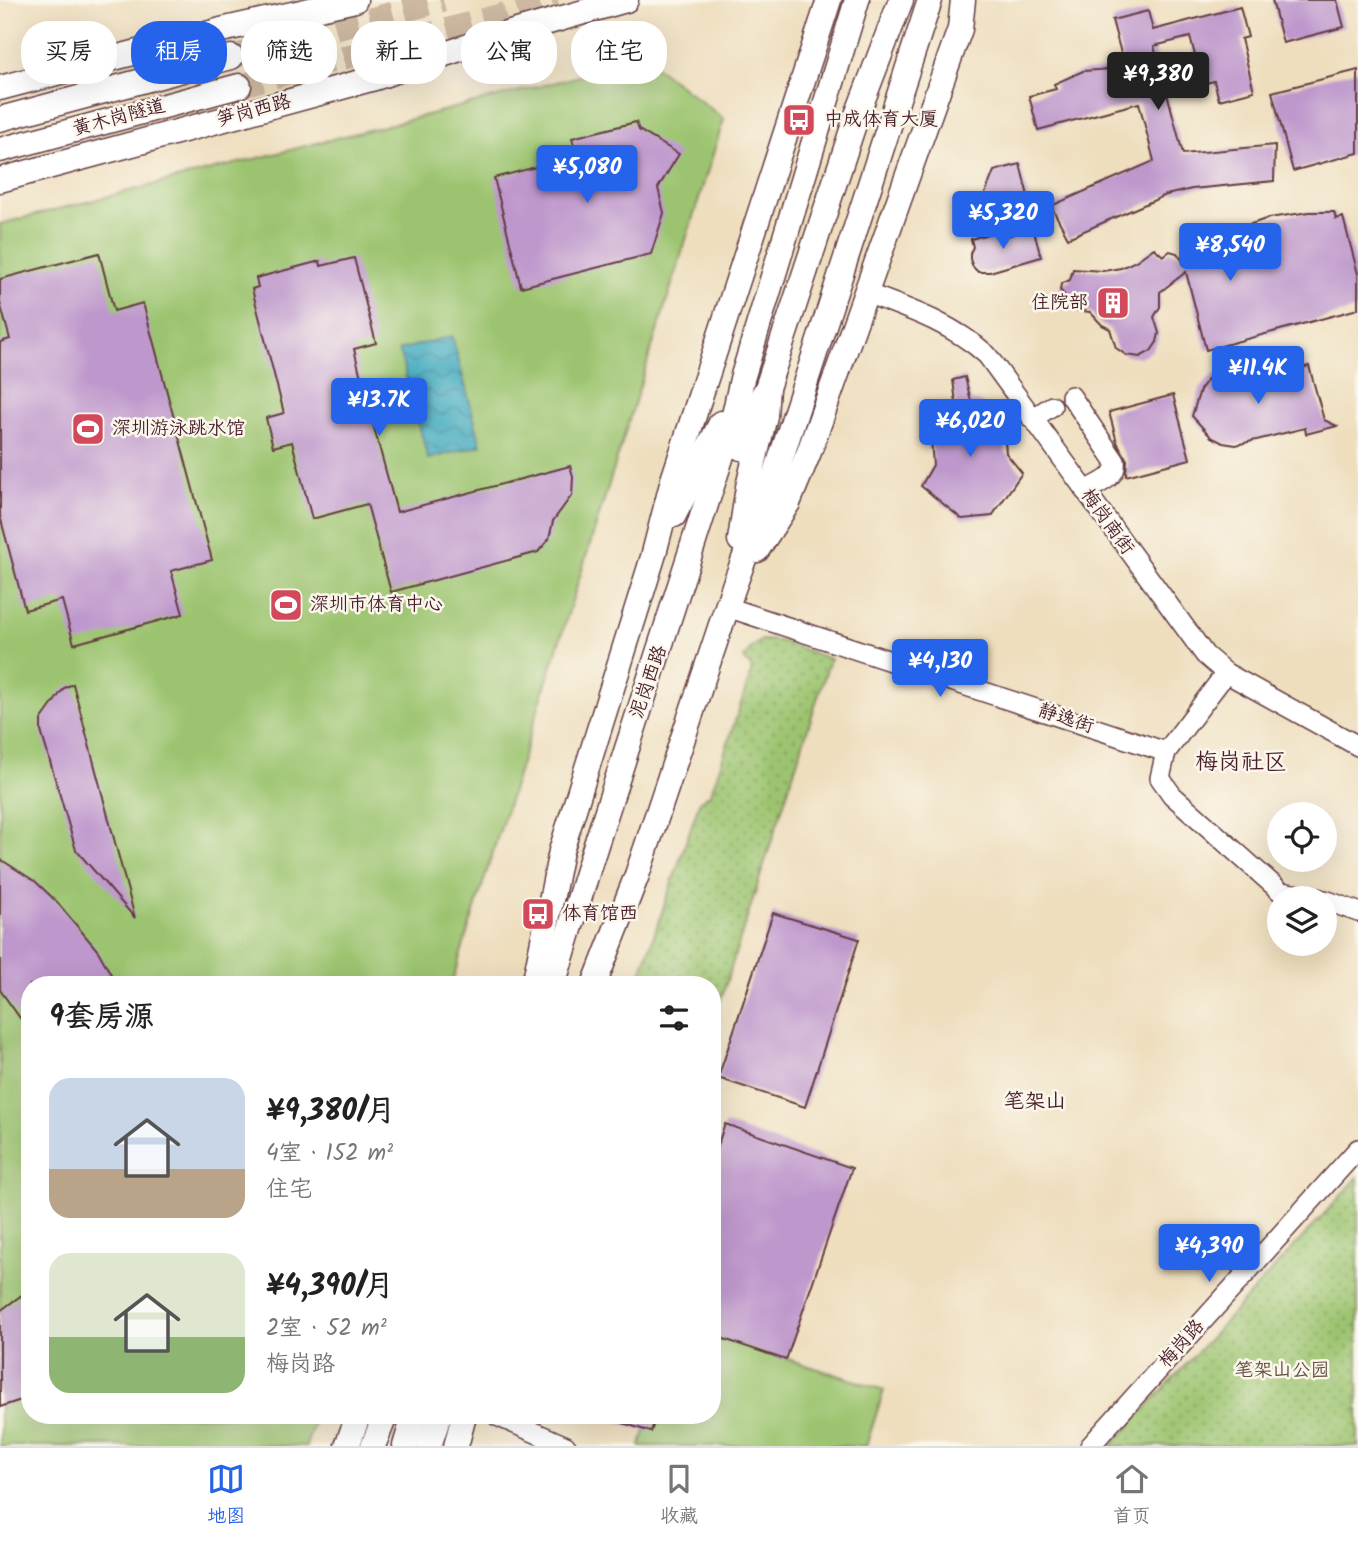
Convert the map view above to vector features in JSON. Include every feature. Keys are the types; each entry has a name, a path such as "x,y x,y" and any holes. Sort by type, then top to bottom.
{"main road":[{"path":"0,88 221,30 355,0"},
{"name":"笋岗西路","path":"0,180 375,78 489,39 626,0"},
{"path":"809,0 814,45"},
{"name":"泥岗西路","path":"536,976 561,851 653,556 673,480 829,0"},
{"name":"泥岗西路","path":"556,976 708,502 732,424 742,379 857,0"},
{"name":"泥岗西路","path":"571,976 701,566 753,412 767,388 857,114 901,0"},
{"name":"泥岗西路","path":"598,976 637,875 730,596 776,473 930,0"},
{"path":"730,596 788,503 829,400 960,29 963,0"},
{"name":"黄木岗隧道","path":"0,119 231,57"},
{"name":"黄木岗隧道","path":"0,150 239,86"},
{"name":"泥岗西路","path":"653,556 742,379"},
{"name":"泥岗西路","path":"730,596 748,487 765,416 767,388"},
{"path":"347,1446 355,1424"},
{"path":"373,1446 382,1424"},
{"path":"405,1446 412,1424"},
{"path":"429,1446 436,1424"},
{"path":"456,1446 462,1424"}],"street":[{"name":"梅岗南街","path":"866,293 942,324 974,343 987,355 1205,655 1226,673 1358,746"},
{"path":"1071,396 1115,461 1114,474 1085,491"},
{"path":"1032,419 1052,406"},
{"name":"静逸街","path":"730,596 1166,752"},
{"path":"1226,673 1166,752 1160,778 1172,795 1274,886"},
{"path":"1337,904 1358,912"},
{"name":"梅岗路","path":"1090,1446 1358,1149"},
{"path":"515,1424 566,1446"}],"green space":[{"name":"深圳市体育中心","path":"667,75 724,119 454,976 21,976 21,1424 313,1424 306,1446 0,1446 0,224 548,84 557,84 571,78 571,84 667,84"},
{"path":"762,640 780,641 830,659 721,999 721,976 640,976 700,801 711,793 750,677 752,668 744,659 752,647"},
{"name":"笔架山公园","path":"1358,1177 1358,1446 1111,1446"},
{"path":"721,1338 884,1390 866,1446 640,1446 647,1424 721,1424"}],"water":[{"path":"452,336 481,445 428,459 399,350"}],"building":[{"path":"1272,0 1337,0 1344,27 1283,43"},
{"path":"1240,7 1248,37 1241,39 1254,91 1219,100 1214,81 1167,93 1183,154 1275,145 1274,181 1192,189 1166,195 1068,238 1051,206 1154,161 1139,103 1038,130 1029,96 1056,89 1054,84 1083,71 1125,68 1112,20 1148,11 1153,30","holes":["1190,37 1198,66 1162,76 1154,46"]},
{"path":"1358,70 1358,153 1293,171 1272,92"},
{"path":"636,122 639,130 679,154 658,188 664,213 651,254 521,287 494,178 577,156 572,138"},
{"path":"1020,164 1029,200 989,211 985,194 994,171"},
{"path":"1309,212 1334,212 1336,219 1343,217 1358,274 1358,309 1206,350 1186,272 1160,292 1160,307 1154,317 1159,333 1157,342 1151,351 1140,357 1126,355 1116,348 1110,329 1102,325 1090,312 1065,309 1066,297 1060,290 1061,284 1070,280 1073,269 1103,271 1121,268 1154,248 1163,256 1170,251 1177,253 1184,263 1209,238 1269,218"},
{"path":"1033,228 1041,257 990,272 978,272 973,267 970,259 973,247 971,239 998,231 1000,238"},
{"name":"深圳游泳跳水馆","path":"99,253 114,311 143,303 212,560 171,571 183,614 74,644 62,600 25,610 0,516 0,342 10,339 0,303 0,279"},
{"path":"354,258 376,343 354,349 365,394 390,388 398,417 373,424 397,512 570,466 573,476 572,495 553,521 549,539 538,552 391,592 367,504 312,519 292,442 273,447 266,418 284,413 252,289 258,287 256,278 320,261 321,266"},
{"path":"1309,366 1324,420 1337,426 1306,434 1305,428 1236,445 1211,437 1192,416 1200,390 1208,379 1218,372 1242,368 1264,378"},
{"path":"965,377 971,401 981,403 999,419 1004,429 1006,453 1022,473 992,516 962,519 921,486 933,465 931,439 935,421 947,407 956,402 953,380"},
{"path":"1173,395 1190,459 1126,476 1127,460 1117,442 1109,412"},
{"path":"73,684 135,918 76,850 41,731 41,720 64,688"},
{"path":"0,859 36,882 57,902 98,951 112,976 21,976 21,1019 0,990"},
{"path":"773,913 859,939 805,1107 721,1079 721,1069"},
{"path":"725,1124 852,1168 786,1360 721,1338 721,1135"},
{"path":"21,1296 21,1400 0,1407 0,1311"},
{"path":"626,1424 654,1424 651,1432"}],"tunnel":[{"path":"231,57 443,0"},
{"path":"239,86 558,0"}],"place":[{"name":"中成体育大厦","path":"799,120"},
{"name":"住院部","path":"1113,303"},
{"name":"深圳游泳跳水馆","path":"88,429"},
{"name":"深圳市体育中心","path":"286,605"},
{"name":"体育馆西","path":"538,914"}],"district":[{"name":"梅岗社区","path":"1241,763"},
{"name":"笔架山","path":"1035,1102"}]}
